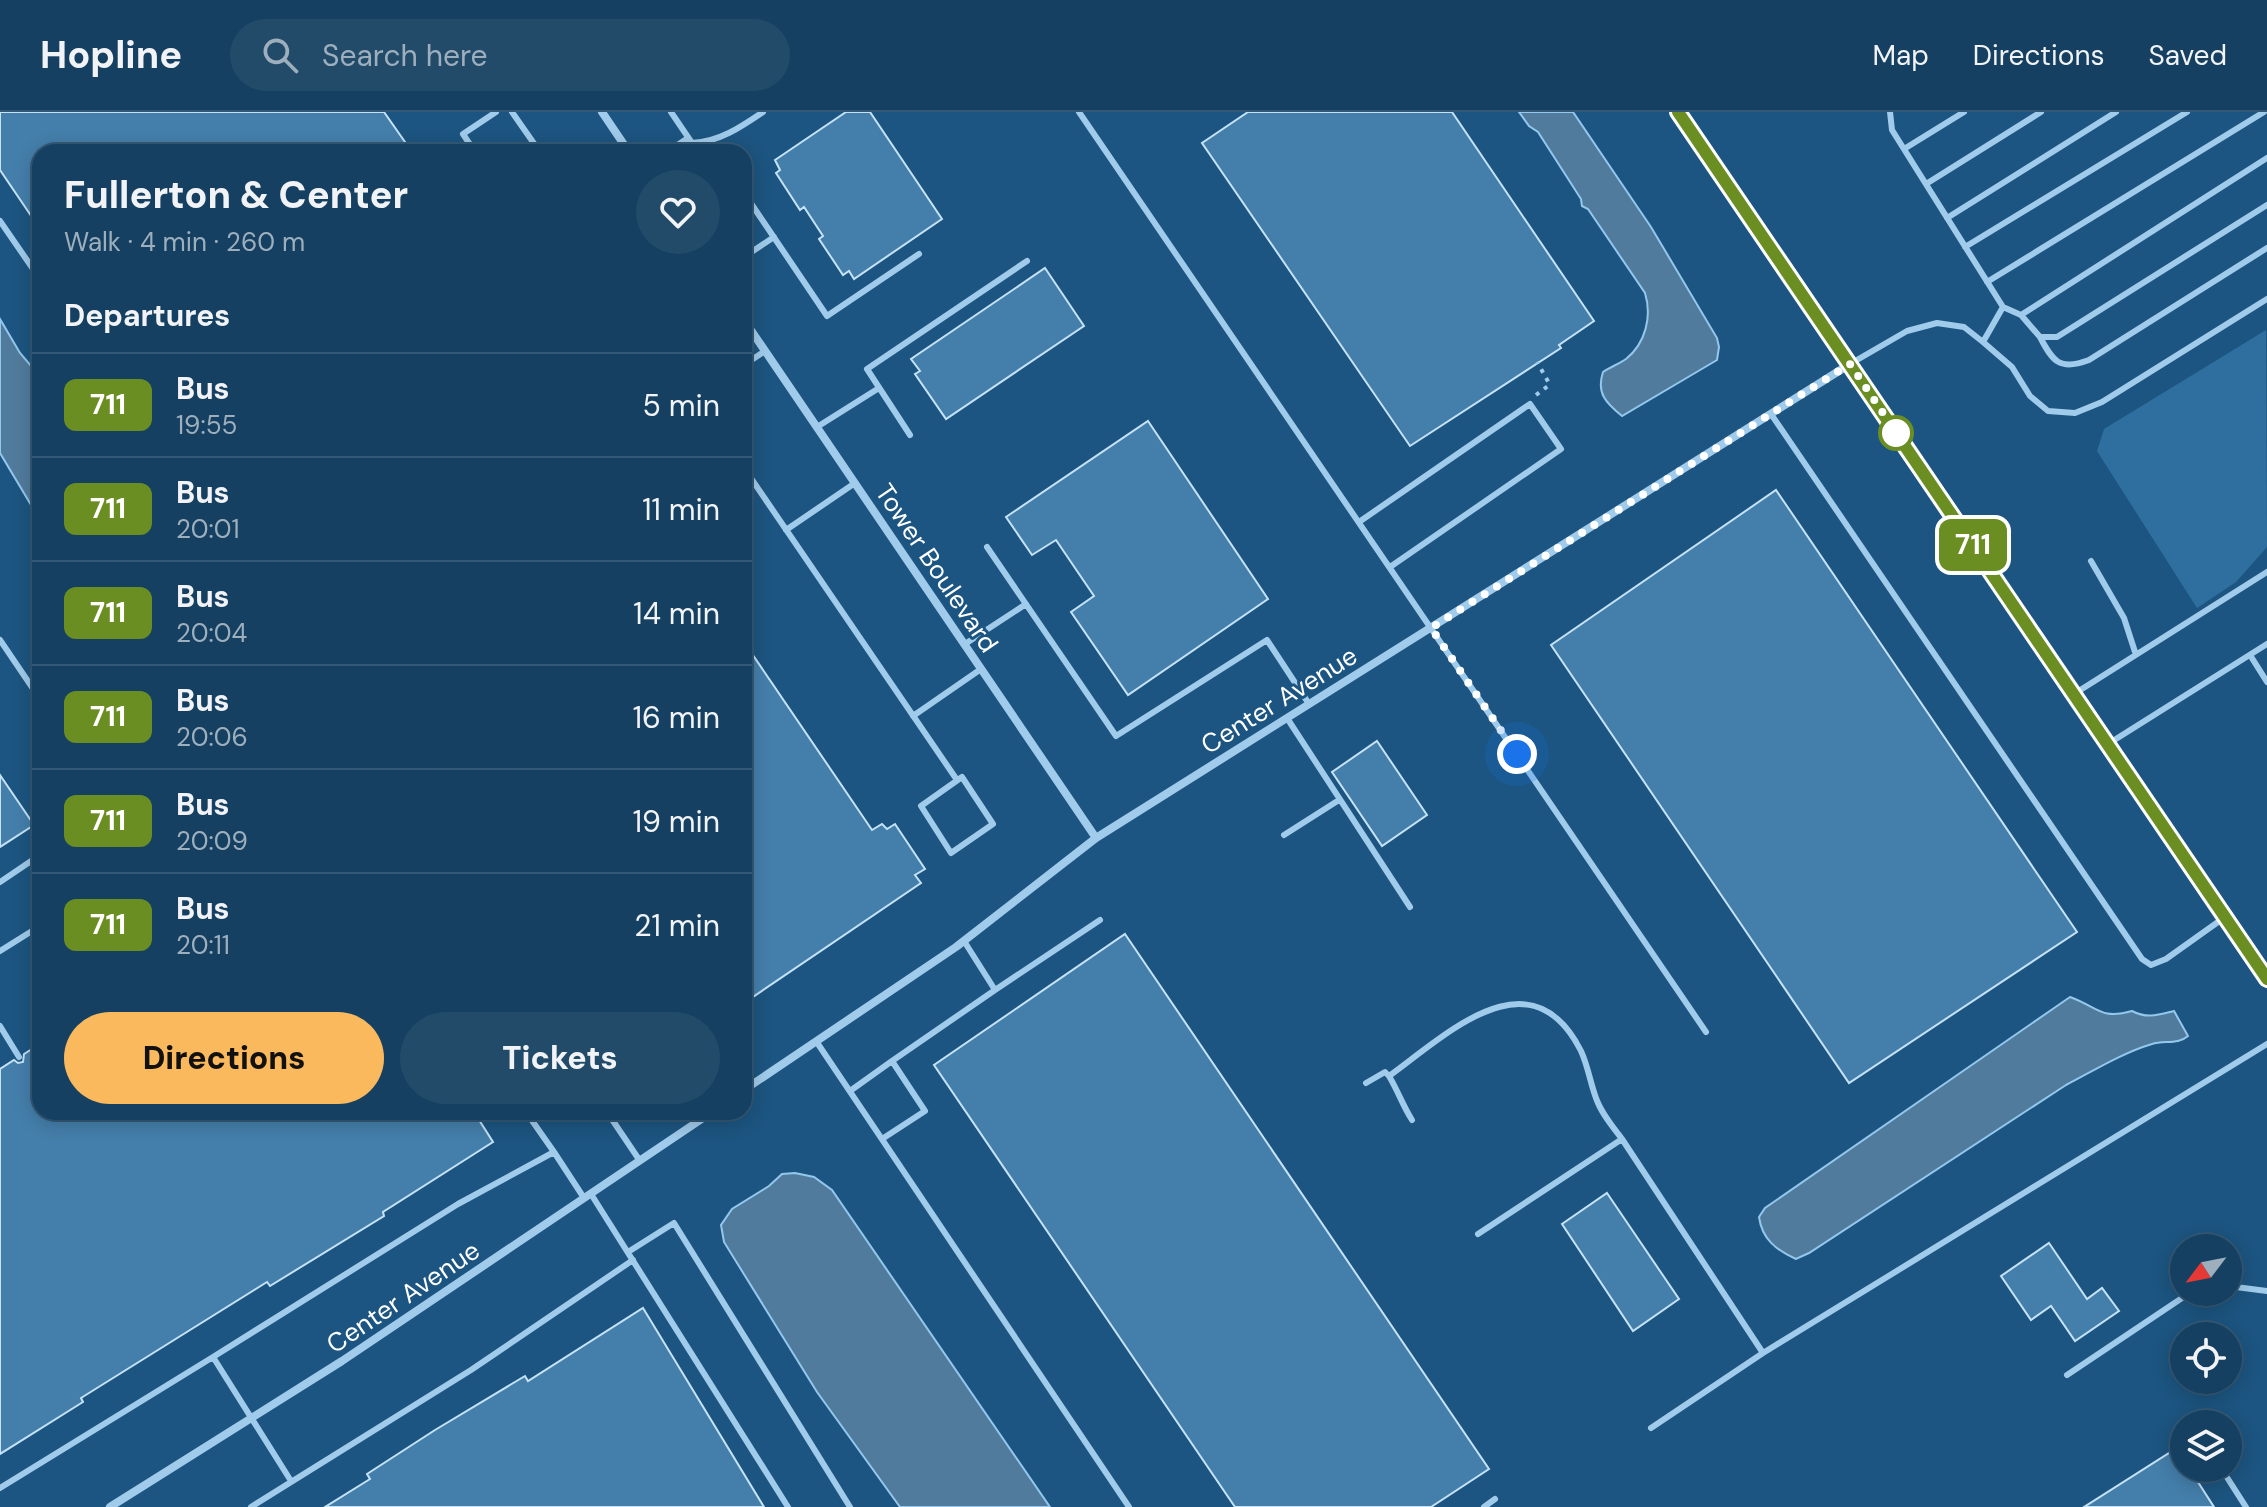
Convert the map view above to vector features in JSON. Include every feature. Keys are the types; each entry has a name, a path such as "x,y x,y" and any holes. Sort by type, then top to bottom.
{"street":[{"path":"602,112 624,144"},
{"path":"1678,112 2267,979"},
{"name":"Tower Boulevard","path":"752,332 1096,838"},
{"name":"Center Avenue","path":"752,1085 964,941 1096,838 1850,364"},
{"name":"Center Avenue","path":"110,1507 342,1361 700,1120"}],"lane":[{"path":"470,144 463,134 496,112"},
{"path":"512,112 533,144"},
{"path":"671,112 692,143 704,143 723,136 763,112"},
{"path":"1079,112 1706,1032"},
{"path":"1890,112 1892,130 2003,307 2021,315 2040,337 2051,357 2060,364 2073,366 2081,363 2267,248"},
{"path":"1904,149 1964,112"},
{"path":"1926,184 2041,112"},
{"path":"1947,218 2116,112"},
{"path":"1965,247 2187,112"},
{"path":"1987,282 2264,112"},
{"path":"679,144 688,138"},
{"path":"2021,315 2267,158"},
{"path":"752,205 827,316 919,254"},
{"path":"2040,337 2057,337 2267,205"},
{"path":"0,221 32,267"},
{"path":"752,252 774,237"},
{"path":"910,435 867,369 1027,261"},
{"path":"1850,364 1907,331 1937,323 1964,327 2012,367 2030,396 2048,411 2075,413 2102,402 2267,299"},
{"path":"1983,342 2003,307"},
{"path":"752,360 765,351"},
{"path":"817,427 879,388"},
{"path":"1359,522 1530,404 1561,449 1390,567"},
{"path":"1771,414 2142,959 2151,965 2166,959 2225,917"},
{"path":"752,480 957,780"},
{"path":"786,530 855,483"},
{"path":"987,547 1116,736 1267,640 1309,704"},
{"path":"2091,561 2124,618 2136,655"},
{"path":"2074,694 2267,572"},
{"path":"965,644 1026,604"},
{"path":"0,640 32,687"},
{"path":"2108,744 2267,644"},
{"path":"2250,655 2267,682"},
{"path":"913,716 981,669"},
{"path":"1287,718 1410,907"},
{"path":"962,777 993,824 951,853 921,806 957,780 962,777"},
{"path":"1284,835 1339,800"},
{"path":"0,882 32,860"},
{"path":"850,1091 1100,920"},
{"path":"0,951 32,931"},
{"path":"964,941 995,990"},
{"path":"1389,1076 1442,1038 1492,1008 1511,1003 1530,1004 1547,1010 1562,1024 1579,1048 1596,1101 1763,1353"},
{"path":"0,1026 19,1057"},
{"path":"816,1041 1129,1507"},
{"path":"1651,1428 1763,1353 2267,1044"},
{"path":"882,1139 925,1111 892,1061"},
{"path":"1366,1083 1385,1072 1400,1093 1402,1104 1412,1120"},
{"path":"532,1120 628,1252 788,1507"},
{"path":"612,1120 640,1161"},
{"path":"1478,1234 1622,1139"},
{"path":"0,1488 458,1204 554,1152"},
{"path":"628,1252 674,1223 850,1507"},
{"path":"251,1507 471,1370 633,1260"},
{"path":"2242,1288 2267,1291"},
{"path":"2067,1375 2170,1306"},
{"path":"213,1357 291,1481"},
{"path":"2230,1482 2246,1507"},
{"path":"1484,1507 1495,1499"}],"path":[{"path":"1530,404 1549,383 1537,362"}],"shaded area":[{"path":"1519,112 1573,112 1651,227 1717,338 1717,360 1622,416 1604,397 1601,379 1603,372 1633,353 1643,337 1648,311 1645,293 1588,209 1582,206 1581,199 1538,132"},
{"path":"0,319 32,367 32,507 0,453"},
{"path":"2266,330 2267,547 2236,582 2197,608 2097,451 2104,429"},
{"path":"2070,997 2113,1014 2132,1011 2153,1016 2174,1011 2188,1036 2141,1048 2066,1085 1809,1253 1796,1259 1776,1248 1767,1238 1759,1217 1765,1208"},
{"path":"782,1174 814,1177 832,1190 1050,1507 900,1507 817,1392 724,1242 721,1225 732,1209"}],"building":[{"path":"0,112 384,112 406,144 32,144 32,217 0,170"},
{"path":"846,112 870,112 942,219 854,279 849,271 843,275 819,239 823,236 804,207 800,210 776,173 780,170 775,160"},
{"path":"1248,112 1452,112 1594,321 1559,345 1561,348 1410,446 1202,143"},
{"path":"1045,268 1084,326 946,419 915,374 920,371 911,359"},
{"path":"1148,421 1268,599 1128,695 1071,612 1094,596 1056,540 1032,555 1006,517"},
{"path":"1776,490 2077,932 1849,1083 1551,645"},
{"path":"752,654 872,830 882,824 887,829 895,824 925,869 915,875 921,883 752,998"},
{"path":"1377,741 1427,815 1382,846 1332,772"},
{"path":"0,775 32,826 0,847"},
{"path":"1125,934 1489,1469 1431,1507 1235,1507 934,1065"},
{"path":"32,1049 32,1120 479,1120 493,1142 383,1212 384,1216 270,1286 267,1282 81,1398 83,1402 0,1454 0,1069 14,1060 23,1062 24,1054"},
{"path":"1607,1193 1679,1299 1633,1331 1562,1224"},
{"path":"2049,1243 2087,1299 2102,1288 2119,1311 2075,1341 2051,1306 2031,1320 2001,1276"},
{"path":"643,1308 764,1507 325,1507 370,1479 367,1474 435,1430 525,1376 528,1381"},
{"path":"2170,1452 2170,1482 2198,1482 2214,1507 2084,1507"}],"bus line":[{"name":"711","path":"1678,112 2267,979"}],"route":[{"path":"1517,754 1431,628 1850,364 1902,441 1896,433"}]}
